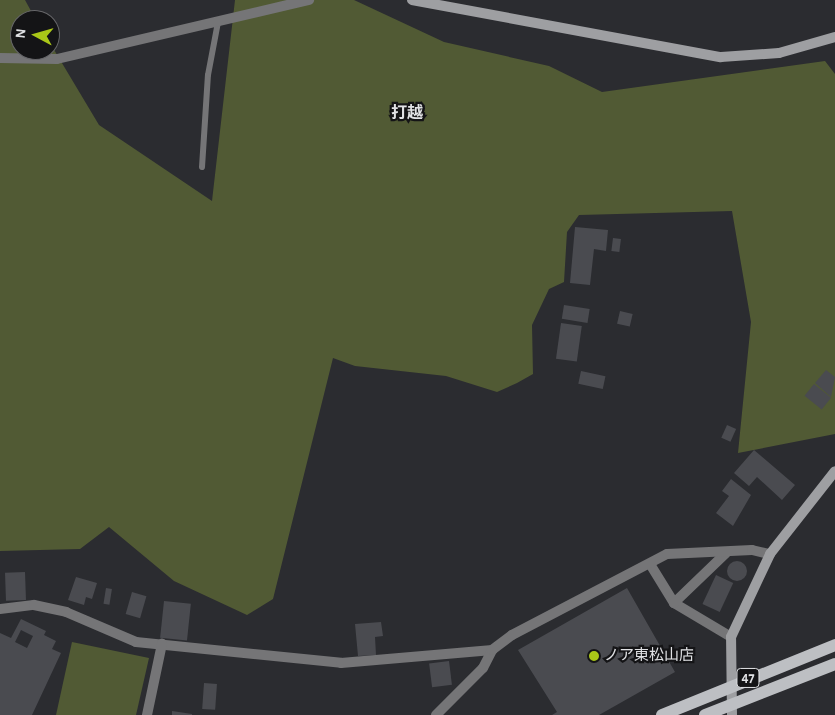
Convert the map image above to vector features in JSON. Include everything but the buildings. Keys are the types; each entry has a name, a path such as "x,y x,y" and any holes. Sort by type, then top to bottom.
{"main road":[{"name":"47","path":"662,715 731,685 835,645"},
{"name":"47","path":"705,715 732,709 835,664"}],"street":[{"path":"0,58 57,59 218,22 273,5 309,0"},
{"path":"412,0 721,57 779,53 835,37"},
{"path":"732,709 731,637 770,554 835,471"},
{"path":"0,609 50,609 136,642 341,662 492,650 667,554 726,553 752,550 770,554"},
{"path":"674,603 726,553"},
{"path":"650,564 674,603 731,637"},
{"path":"147,715 162,644"},
{"path":"436,715 483,668 492,650"}],"lane":[{"path":"202,166 208,75 218,22"}],"green space":[{"path":"0,0 25,0 30,10 10,10 10,60 60,60 99,125 212,201 235,0 354,0 444,42 549,66 602,92 825,61 835,74 835,434 738,453 751,322 732,211 579,215 567,232 564,282 549,289 532,325 533,374 497,392 446,376 355,366 333,358 273,599 247,615 174,581 109,527 80,549 0,551"},
{"path":"72,642 149,658 136,715 56,715"}],"place":[{"name":"ノア東松山店","path":"594,656"}],"district":[{"name":"打越","path":"407,113"}]}
